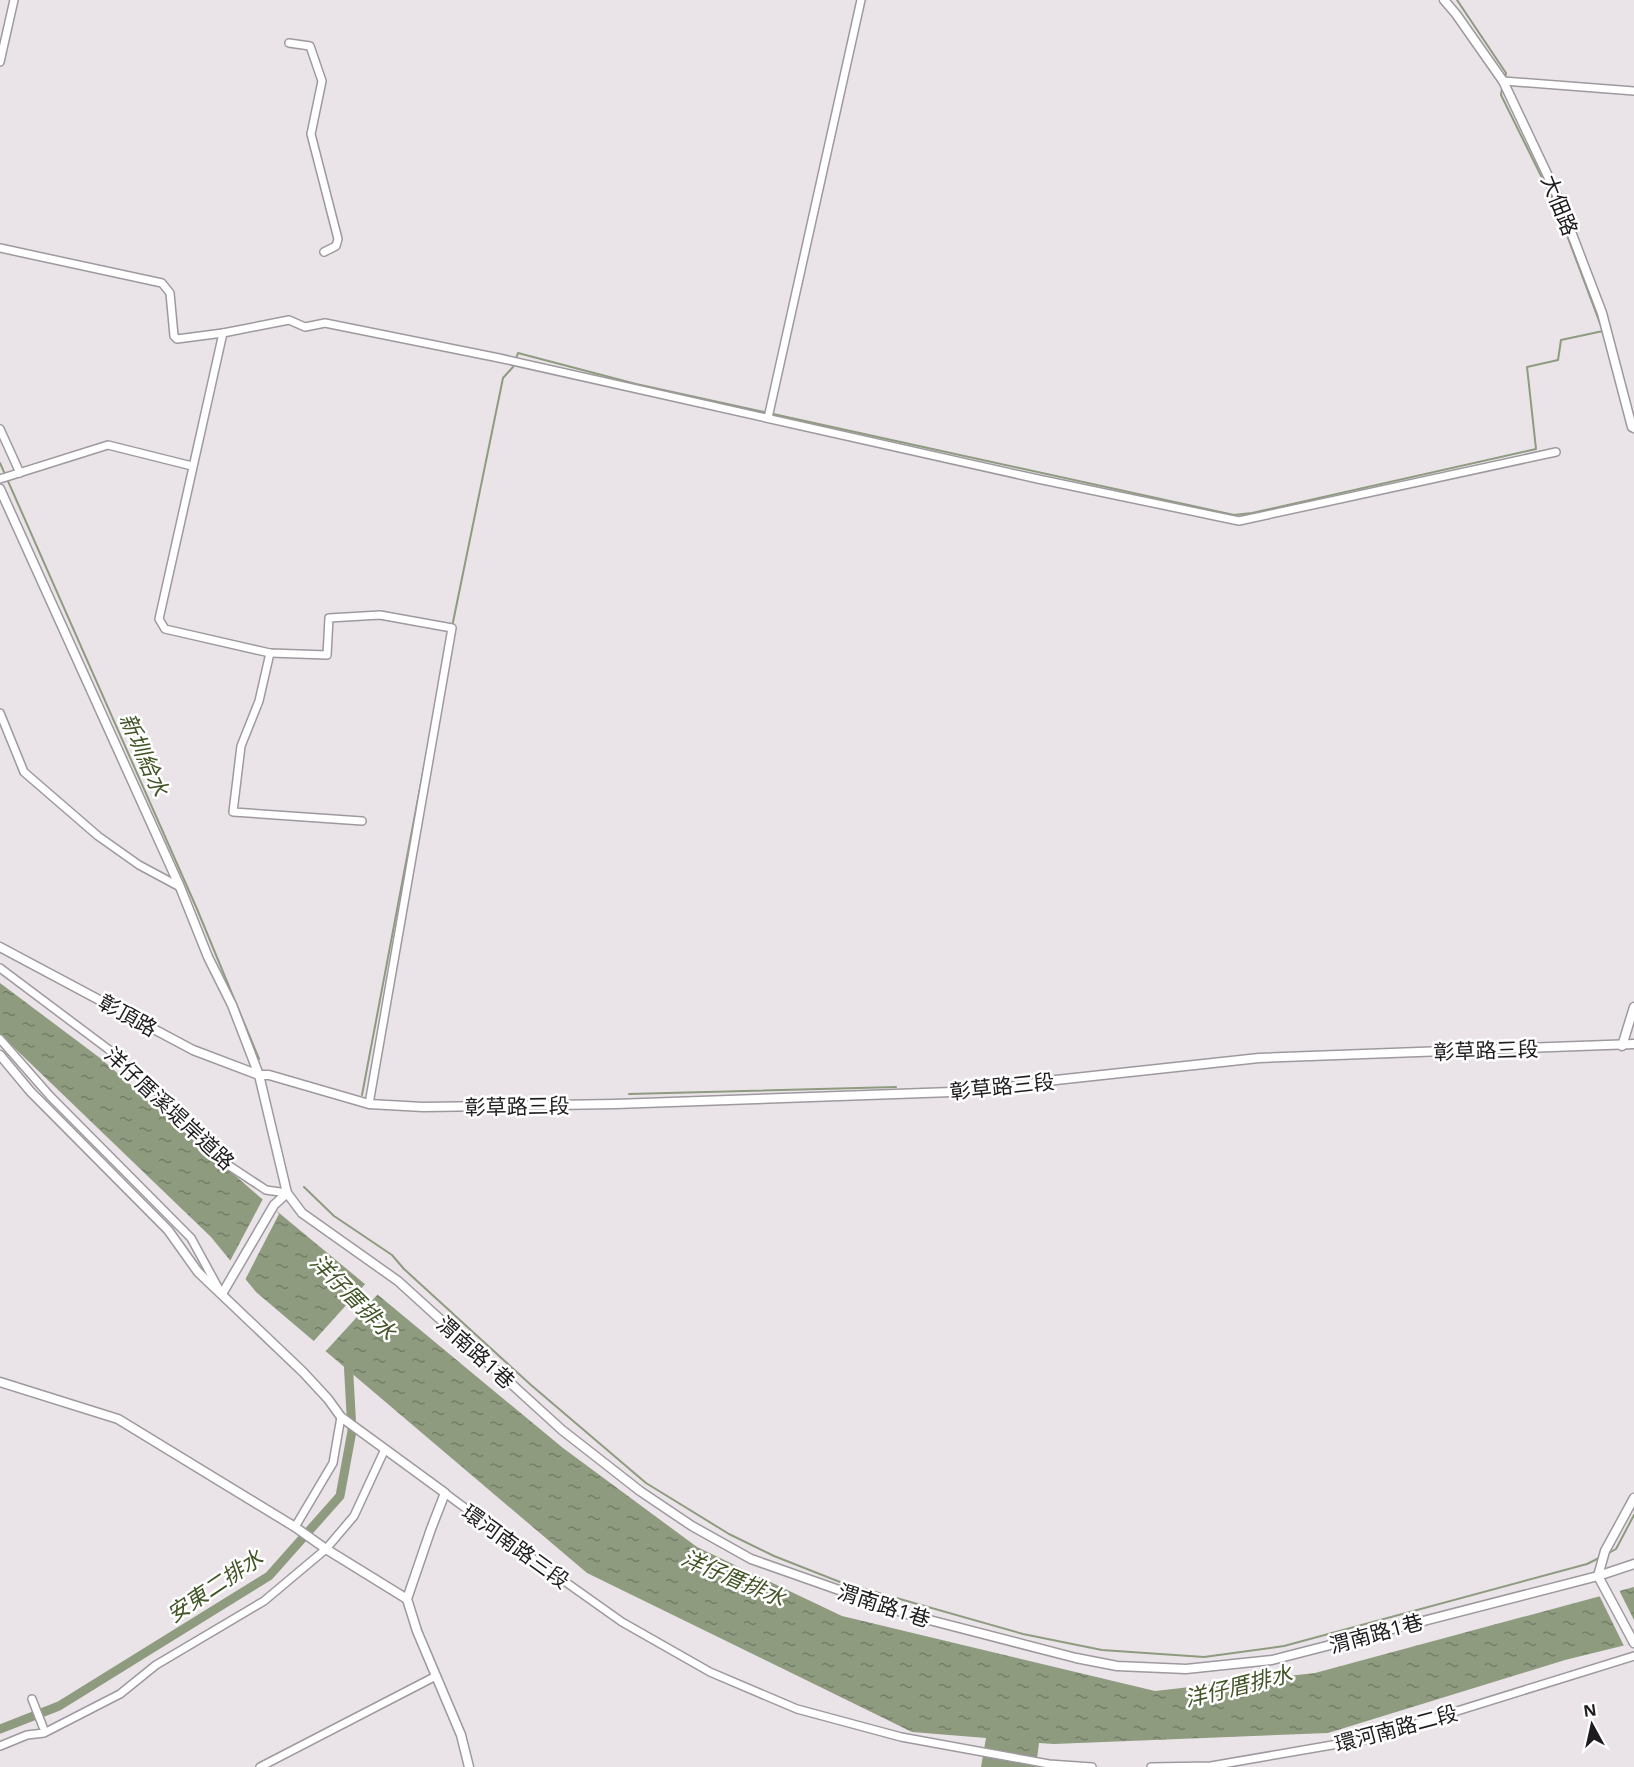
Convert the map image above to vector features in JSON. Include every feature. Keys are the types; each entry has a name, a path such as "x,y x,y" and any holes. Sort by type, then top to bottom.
{"street":[{"path":"0,62 14,0"},
{"path":"768,418 861,0"},
{"name":"大佃路","path":"1444,0 1503,81 1557,195 1602,313 1634,428"},
{"path":"289,43 310,46 322,81 310,134 338,238 336,246 324,252"},
{"path":"1503,81 1634,91"},
{"path":"0,248 162,283 170,293 174,336 177,339 289,320 305,327 325,323 499,358 1239,521 1556,452"},
{"path":"223,333 159,619 165,629 270,653 327,655 329,618 380,615 452,628 369,1104"},
{"path":"0,429 20,473"},
{"path":"0,479 108,445 192,466"},
{"path":"0,489 180,887 208,957 232,1005 259,1075 287,1193 274,1205 222,1294"},
{"path":"270,653 259,702 241,746 233,812 362,821"},
{"path":"0,712 24,772 98,836 139,865 180,887"},
{"name":"彰頂路","path":"0,947 193,1050 259,1075 369,1104"},
{"name":"洋仔厝溪堤岸道路","path":"0,968 108,1049 160,1094 225,1163 266,1190 287,1193"},
{"path":"1622,1046 1634,1007"},
{"path":"0,1039 50,1096 191,1238 222,1294"},
{"name":"彰草路三段","path":"369,1104 423,1107 615,1104 902,1095 980,1091 1259,1058 1634,1044"},
{"name":"環河南路三段","path":"0,1055 30,1091 168,1230 198,1272 303,1372 341,1417 622,1622 710,1672 797,1709 901,1737 1049,1766"},
{"name":"渭南路1巷","path":"287,1193 302,1213 398,1281 562,1430 648,1497 692,1526 751,1559 910,1615 1076,1658 1117,1666 1186,1669 1272,1660 1598,1576 1634,1564"},
{"path":"0,1382 118,1419 407,1599"},
{"path":"298,1529 333,1463 341,1417"},
{"path":"0,1746 27,1735 44,1733 120,1694 156,1665 264,1601 354,1516 385,1449"},
{"path":"445,1493 430,1529 407,1599 417,1631 461,1735 469,1767"},
{"path":"1634,1498 1605,1551 1598,1576 1634,1643"},
{"name":"環河南路二段","path":"1151,1767 1211,1766 1367,1739 1634,1656"},
{"path":"260,1767 436,1676"},
{"path":"32,1699 43,1728"},
{"path":"1049,1766 1092,1767"}],"water":[{"name":"洋仔厝排水","path":"0,983 100,1058 261,1198 563,1448 697,1547 842,1616 1155,1691 1315,1673 1634,1587 1634,1643 1565,1660 1328,1733 1039,1743 1036,1767 981,1767 986,1738 912,1732 587,1573 256,1292 211,1237 0,1034"}],"pier":[{"path":"264,1197 279,1214 244,1282 229,1263"},
{"path":"367,1282 379,1293 324,1353 312,1343"},
{"path":"1618,1588 1634,1620 1634,1642 1624,1646 1599,1595"}],"waterway":[{"path":"1457,0 1506,73 1505,78"},
{"path":"1502,89 1501,95 1556,206 1601,326"},
{"path":"452,627 503,378 513,367 518,353 636,384 1234,515 1252,513 1536,449 1527,367 1558,360 1561,340 1603,331"},
{"name":"新圳給水","path":"0,463 197,909 259,1059"},
{"path":"362,1095 434,714"},
{"path":"629,1094 896,1087"},
{"path":"304,1187 334,1216 392,1255 404,1269 531,1385 646,1483 729,1534 774,1556 840,1582 1023,1634 1102,1650 1204,1657 1284,1646 1587,1564 1599,1558"},
{"name":"安東二排水","path":"0,1729 59,1706 269,1576 340,1496 352,1431 348,1359"},
{"path":"1607,1554 1616,1549 1634,1515"}]}
